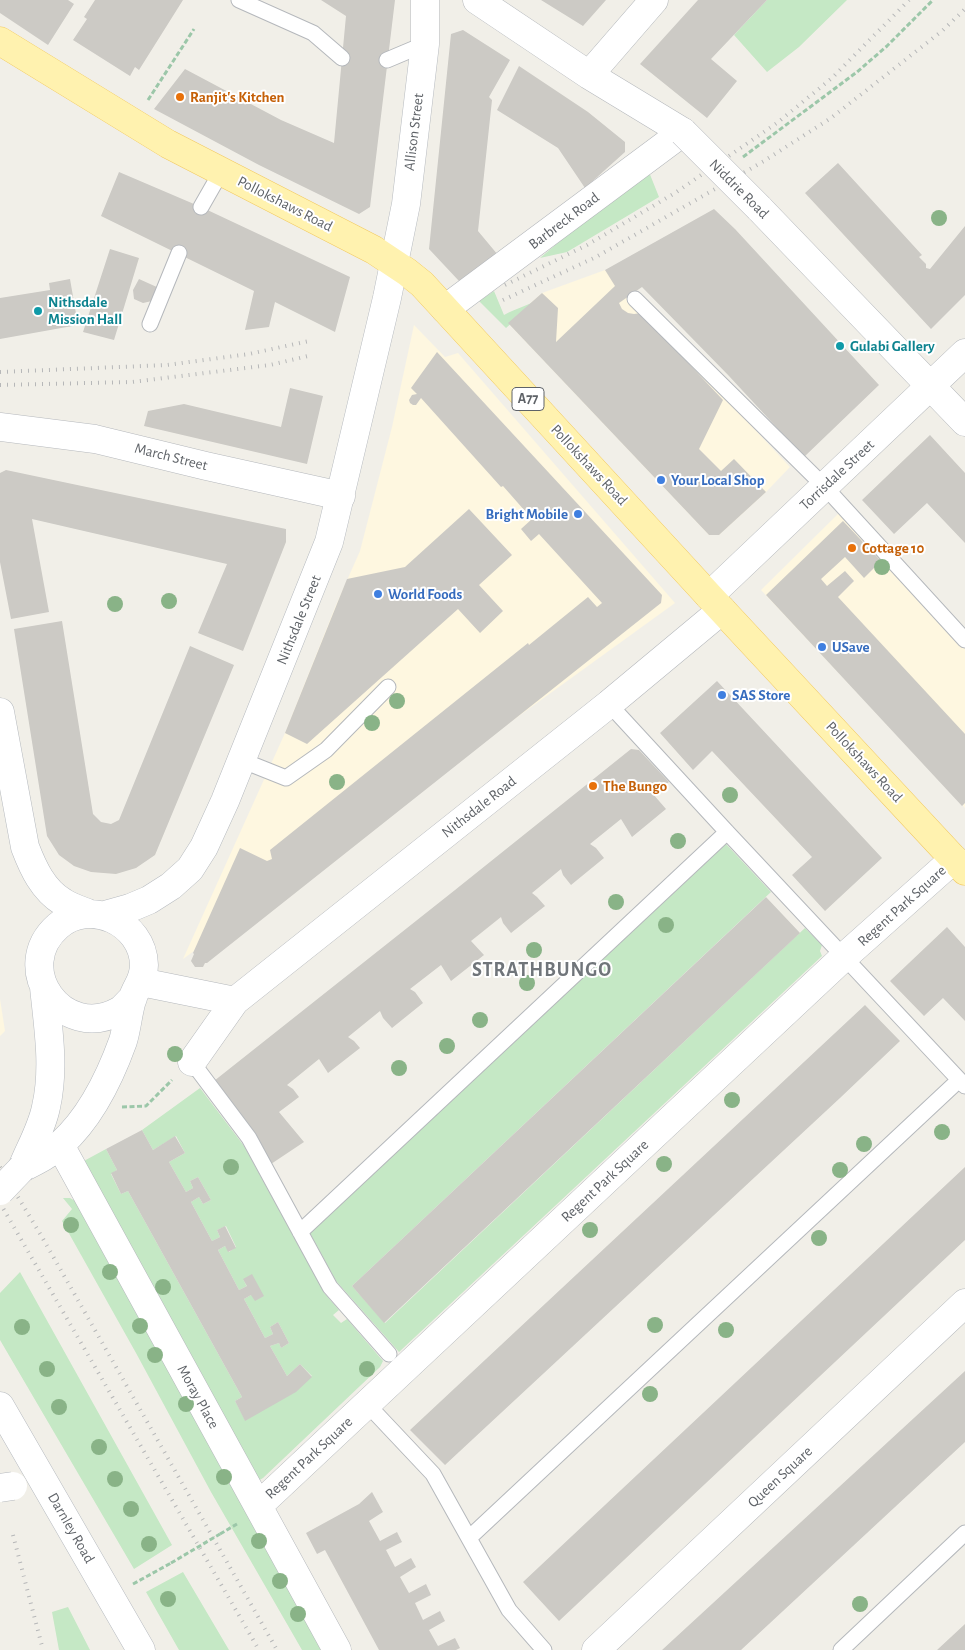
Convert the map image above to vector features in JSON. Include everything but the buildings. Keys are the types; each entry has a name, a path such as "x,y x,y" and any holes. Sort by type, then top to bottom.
{"main road":[{"name":"Pollokshaws Road","path":"0,41 168,144 374,250 394,262 422,284 715,603 961,860"}],"street":[{"name":"Allison Street","path":"394,262 406,204 425,44 425,0"},
{"name":"Niddrie Road","path":"477,0 589,75 683,132 759,208 965,422"},
{"path":"589,75 654,0"},
{"name":"Barbreck Road","path":"445,309 683,132"},
{"name":"Nithsdale Street","path":"97,914 130,908 149,900 171,886 190,868 204,847 226,801 329,542 394,262"},
{"name":"Torrisdale Street","path":"715,603 826,487 965,353"},
{"name":"March Street","path":"0,427 96,439 341,496"},
{"name":"Nithsdale Road","path":"192,1062 235,1001 609,704 662,660 715,603"},
{"path":"0,712 3,741 25,847 32,866 43,884 62,902 120,922 132,932 140,946 144,964 123,1039 112,1068 90,1109 75,1130 60,1145 22,1168 0,1191"},
{"name":"Regent Park Square","path":"258,1506 844,957 961,860"},
{"path":"22,1168 46,1108 49,1092 51,1054 44,987 39,968 41,952 48,937 58,925 73,917 97,914"},
{"path":"44,987 53,1001 67,1012 84,1018 103,1017 120,1010 137,990"},
{"path":"137,990 235,1001"},
{"name":"Moray Place","path":"60,1145 337,1650"},
{"name":"Queen Square","path":"596,1650 965,1303"},
{"name":"Darnley Road","path":"0,1406 141,1650"},
{"path":"7,1487 44,1481"}],"lane":[{"path":"239,0 313,33 342,58"},
{"path":"388,60 425,44"},
{"path":"201,207 221,172"},
{"path":"150,324 179,253"},
{"path":"635,299 826,487 965,640"},
{"path":"241,760 286,778 326,750 388,687"},
{"path":"469,1538 962,1083 609,704"},
{"path":"300,1232 727,832"},
{"path":"192,1062 249,1138 330,1287 389,1354"},
{"path":"367,1404 433,1474 509,1610 544,1650"},
{"path":"841,1650 965,1533"}],"path":[{"path":"747,153 857,72 887,46 933,0"},
{"path":"133,123 194,29"},
{"path":"90,1109 146,1106 192,1062"},
{"path":"132,1584 227,1530"}],"shaded area":[{"path":"605,270 790,467 719,535 709,535 508,323 542,293"},
{"path":"414,325 445,357 458,353 675,603 183,959 285,733 336,605 360,551 392,427"},
{"path":"840,512 965,649 965,808 761,590"},
{"path":"0,999 5,1031 0,1036"}],"green space":[{"path":"767,0 847,0 799,47 767,72 734,35"},
{"path":"647,167 659,197 567,252 540,258"},
{"path":"494,291 504,315 539,299 506,328 479,301"},
{"path":"726,844 771,892 352,1286 385,1323 805,928 822,945 820,951 822,956 399,1352 336,1281 310,1233"},
{"path":"200,1088 244,1146 325,1294 339,1310 333,1315 341,1323 347,1319 383,1361 380,1367 258,1481 82,1162 106,1149 117,1170 111,1174 121,1194 128,1191 242,1397 235,1401 245,1420 312,1376 300,1364 287,1376 270,1346 279,1343 281,1348 289,1343 278,1322 270,1327 273,1334 265,1338 244,1299 251,1295 247,1286 239,1290 218,1250 225,1246 229,1252 236,1247 226,1226 217,1230 220,1237 212,1241 191,1202 199,1197 203,1204 211,1200 198,1177 190,1181 193,1188 186,1192 169,1162 185,1153 176,1136 153,1150 142,1130"},
{"path":"63,1198 70,1198 77,1202 325,1650 302,1650 211,1492 62,1221 72,1209"},
{"path":"20,1272 172,1545 134,1569 0,1340 0,1293"},
{"path":"183,1572 229,1650 179,1650 146,1592"},
{"path":"68,1607 90,1650 59,1650 52,1612"}],"railway":[{"path":"505,285 587,245 675,193 777,123 832,78 909,0"},
{"path":"503,300 596,257 764,161 831,118 942,31 965,9"},
{"path":"0,372 167,365 249,354 309,341"},
{"path":"0,385 132,382 270,365 308,356"},
{"path":"0,1167 42,1237 277,1650"},
{"path":"0,1203 259,1650"},
{"path":"13,1535 43,1650"}],"place":[{"name":"Ranjit's Kitchen","path":"180,97"},
{"name":"Nithsdale Mission Hall","path":"38,311"},
{"name":"Gulabi Gallery","path":"840,346"},
{"name":"Your Local Shop","path":"661,480"},
{"name":"Bright Mobile","path":"578,514"},
{"name":"Cottage 10","path":"852,548"},
{"name":"World Foods","path":"378,594"},
{"name":"USave","path":"822,647"},
{"name":"SAS Store","path":"722,695"},
{"name":"The Bungo","path":"593,786"}],"district":[{"name":"STRATHBUNGO","path":"542,970"}]}
